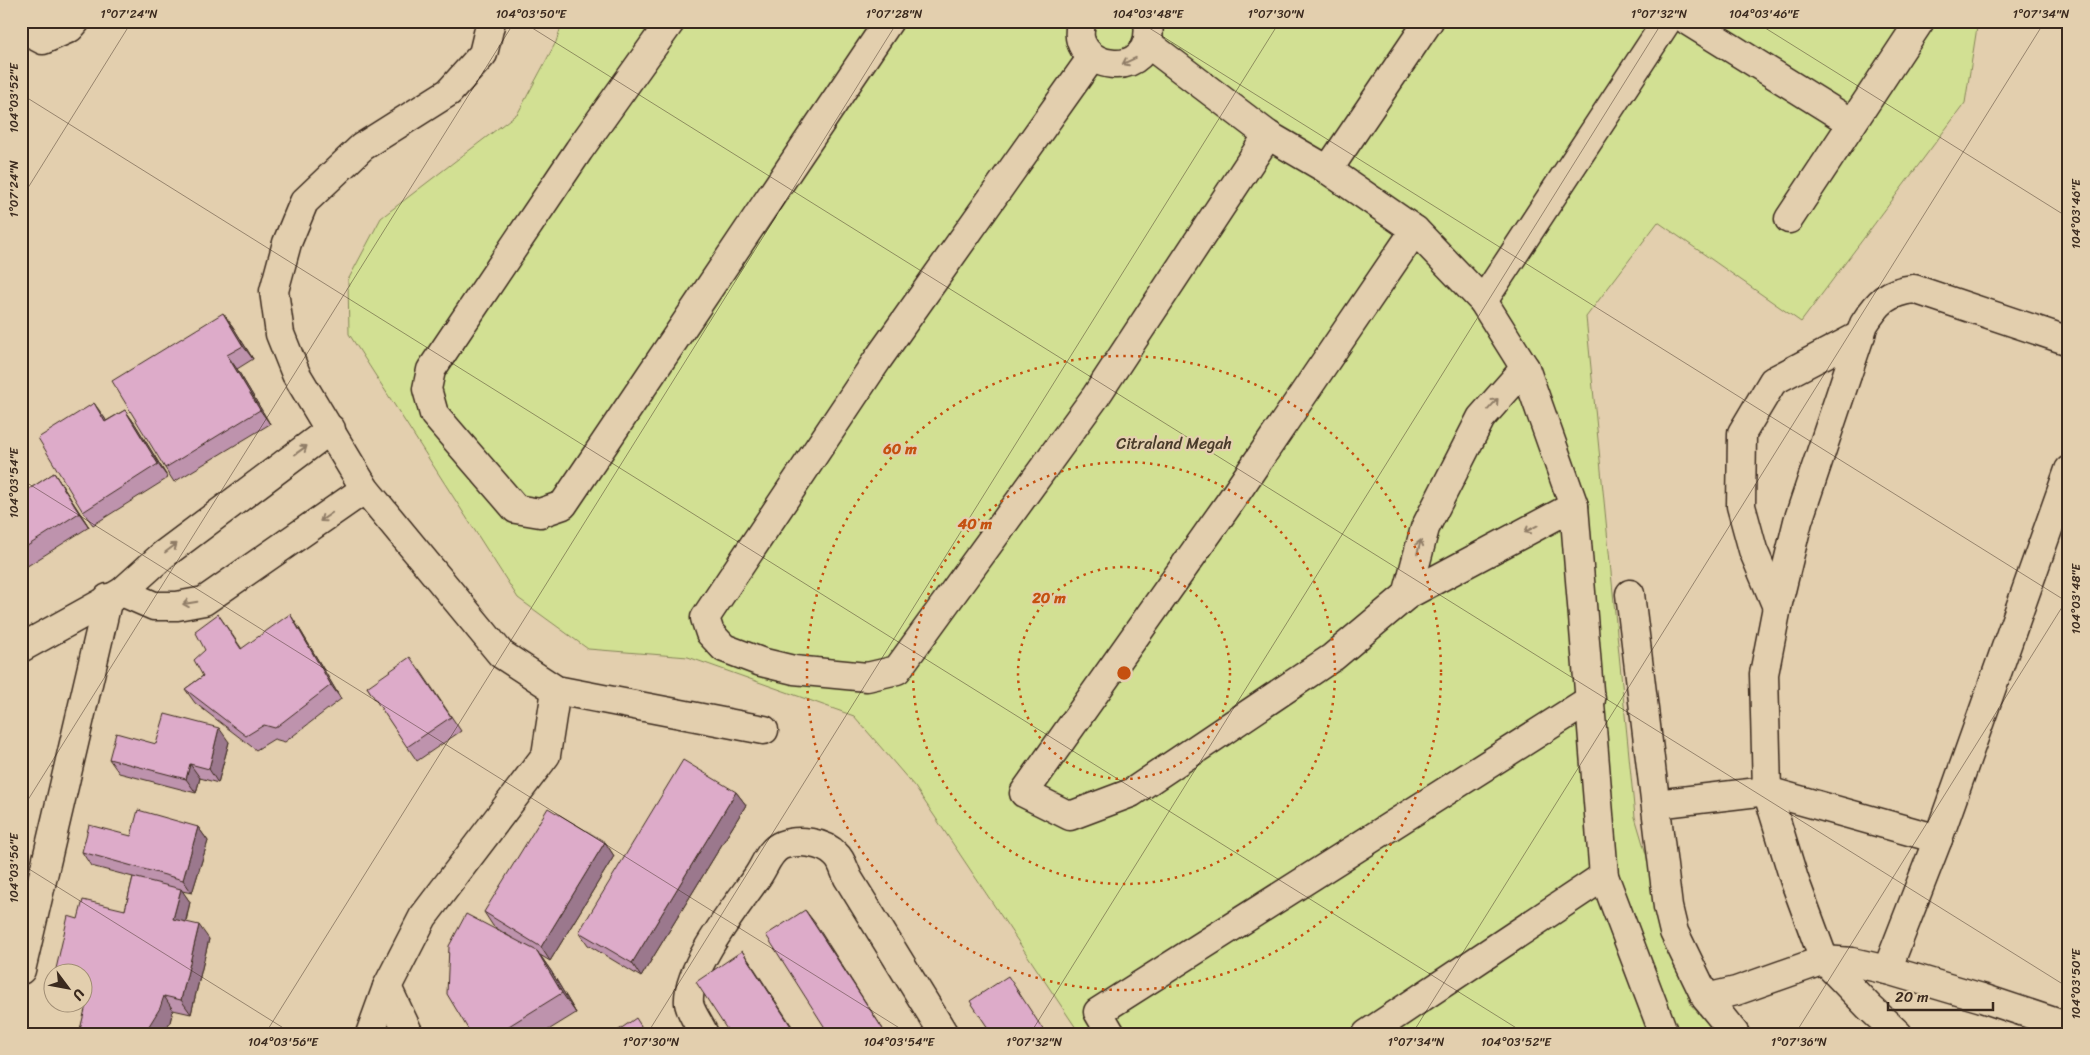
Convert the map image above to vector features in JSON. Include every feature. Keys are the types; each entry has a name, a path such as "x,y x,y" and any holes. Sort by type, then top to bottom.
{"street":[{"path":"21,26 24,30 42,40 70,28 76,21"},
{"path":"491,21 483,54 450,92 362,148 304,202 287,243 274,292 280,334 296,374 366,489 501,654 556,690 764,730"},
{"path":"671,21 579,150 431,370 427,389 434,414 516,509 540,513 562,505 889,21"},
{"path":"1082,21 1081,37 1085,48 1092,57 1103,63 1113,65 1124,64 1134,60 1142,52 1148,32 1268,135 1328,170 1416,230 1483,300 1525,368 1574,506 1604,876 1664,1034"},
{"path":"1328,170 1429,21"},
{"path":"1483,300 1667,21"},
{"path":"1688,21 1852,124"},
{"path":"1789,219 1920,21"},
{"path":"1092,57 878,359 705,618 710,633 724,648 760,662 794,670 867,677 897,670 1096,396 1268,135"},
{"path":"1416,230 1230,502 1024,793 1070,816 1131,793 1333,657 1407,594 1574,506"},
{"path":"1898,1034 1824,960 1794,880 1767,791 1764,674 1777,607 1798,521 1864,324 1875,306 1899,291 1914,289 2069,341"},
{"path":"1777,607 1753,550 1741,506 1742,433 1773,381 1861,335"},
{"path":"1407,594 1425,528 1481,418 1525,368"},
{"path":"21,648 115,595 163,555 331,429"},
{"path":"1887,970 1938,839 2069,470"},
{"path":"115,595 154,606 177,606 204,601 366,489"},
{"path":"1630,594 1668,907 1674,932 1706,998 1735,1034"},
{"path":"21,970 115,595"},
{"path":"370,1034 387,987 423,917 546,755 556,690"},
{"path":"1111,1034 1098,1012 1590,699"},
{"path":"1656,804 1767,791 1938,839"},
{"path":"704,1034 689,1003 693,978 720,927 759,875 771,853 782,845 803,841 837,855 848,878 944,1034"},
{"path":"1366,1034 1604,876"},
{"path":"1706,998 1736,991 1824,960 1852,962 1887,970 1982,998 2069,1027"},
{"path":"387,987 409,1034"}],"green space":[{"name":"Citraland Megah","path":"563,21 1978,21 1965,103 1801,322 1658,222 1586,317 1635,817 1691,1005 1717,1034 1080,1034 915,787 854,716 688,657 588,649 518,598 349,334 348,280 381,218 518,113 556,42"}],"building":[{"path":"223,313 243,346 227,355 260,410 165,468 112,381"},
{"path":"94,403 105,422 125,410 158,464 83,512 38,438"},
{"path":"54,473 79,513 21,550 21,491 23,493"},
{"path":"218,614 241,649 290,614 331,685 275,728 264,725 246,736 185,689 203,676 194,660 205,650 195,631"},
{"path":"410,657 451,717 407,747 367,687"},
{"path":"165,714 219,728 209,769 190,764 186,779 109,759 116,733 156,744"},
{"path":"683,760 736,792 632,963 579,932"},
{"path":"548,808 605,842 541,947 484,912"},
{"path":"138,810 198,827 183,880 82,852 89,825 131,836"},
{"path":"133,877 181,889 173,919 199,925 181,1000 164,996 160,1008 144,1034 79,1034 84,1012 92,1012 92,962 58,962 68,916 78,919 83,900 125,910"},
{"path":"805,910 886,1034 829,1034 766,935"},
{"path":"466,914 537,951 562,993 496,1034 471,1034 447,994 449,946"},
{"path":"742,951 796,1034 730,1034 696,982"},
{"path":"1008,976 1046,1034 992,1034 970,1001"},
{"path":"636,1018 646,1034 613,1034"}]}
